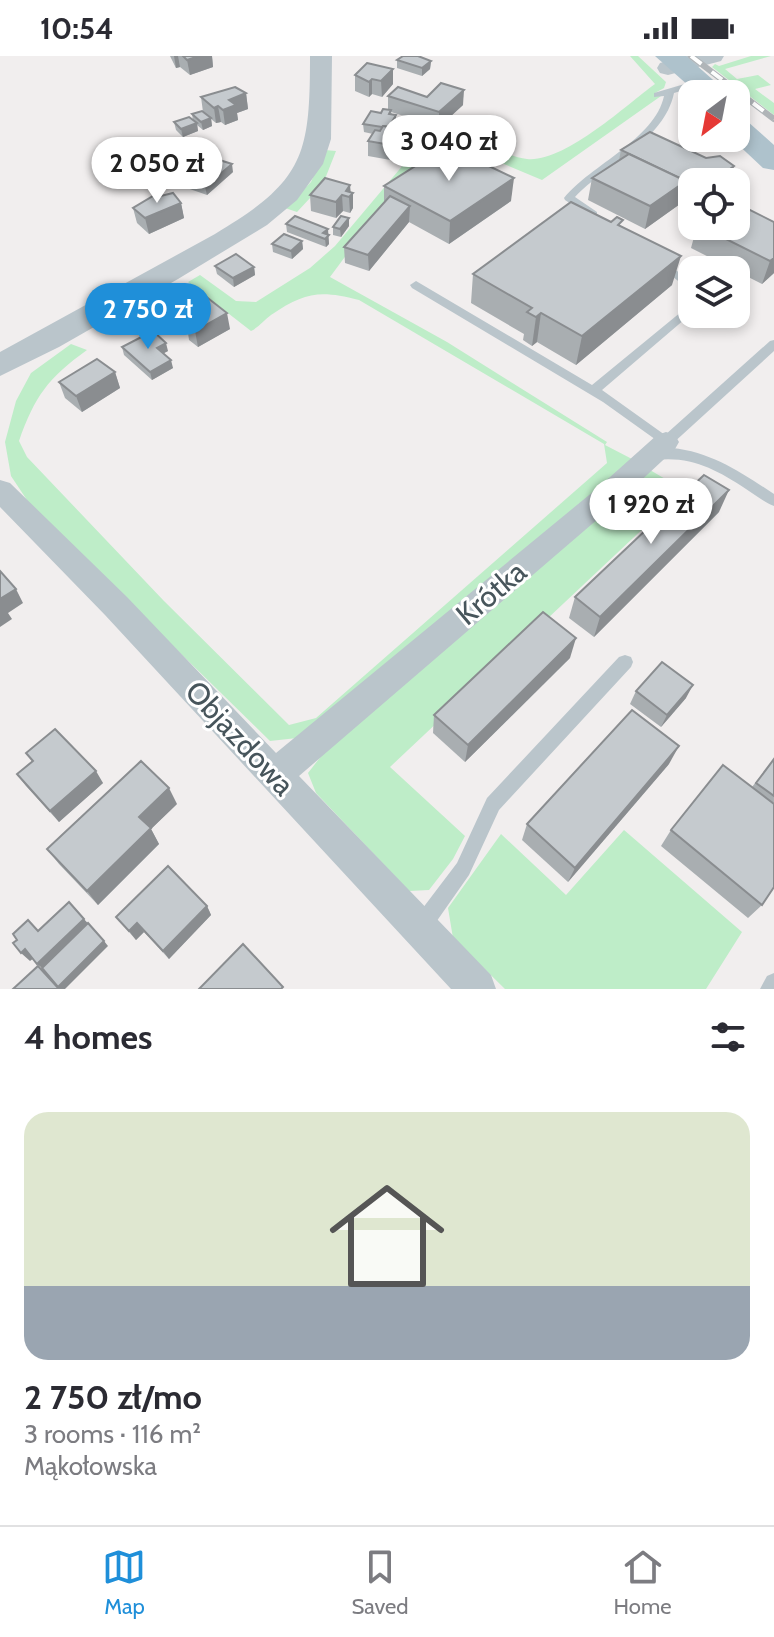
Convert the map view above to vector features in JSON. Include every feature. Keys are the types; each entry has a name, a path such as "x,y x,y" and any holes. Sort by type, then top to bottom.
{"main road":[{"path":"750,122 774,142"},
{"path":"750,140 774,161"}],"street":[{"path":"0,365 142,289 259,217 281,200 298,183 317,147 321,56"},
{"path":"675,74 713,56"},
{"name":"Krótka","path":"275,775 659,449"},
{"name":"Objazdowa","path":"0,490 116,606 477,989"}],"lane":[{"path":"657,95 675,74"},
{"path":"606,221 569,198 579,185 658,122 670,101 675,74"},
{"path":"651,253 678,276"},
{"path":"416,285 593,391 659,449 702,456 774,501"},
{"path":"593,391 678,319"},
{"name":"Krótka","path":"659,449 774,344"},
{"path":"419,928 463,869 493,804 625,662"},
{"path":"770,989 774,983"}],"green space":[{"path":"630,56 638,56 666,82 664,88 655,93 661,96 542,180 454,143 436,146 382,207 330,277 447,342 607,442 605,445 632,459 513,564 297,738 270,741 33,509 11,476 5,442 16,401 31,373 71,344 87,350 53,379 37,400 19,441 27,457 164,601 289,725 316,718 607,463 604,444 359,300 313,295 283,307 251,331 188,282 200,275 236,301 256,302 310,268 335,246 409,158 421,138 445,127 497,150 527,159 542,158 576,143 655,84"},
{"path":"751,56 771,56 725,69 737,79 758,75 771,85 755,89 774,103 774,115 750,96 750,80 729,80 712,67 715,64 719,66"},
{"path":"325,150 336,151 323,184 297,212 285,208 311,182"},
{"path":"650,470 684,490 390,767 465,836 453,859 429,890 409,891 316,793 308,773 322,755"},
{"path":"624,830 742,932 706,989 505,989 453,938 448,908 501,834 566,895"}],"building":[{"path":"403,56 418,56 431,61 422,68 397,60"},
{"path":"367,63 393,69 381,81 372,79 369,82 355,75"},
{"path":"441,83 464,90 439,112 388,96 398,87 427,97"},
{"path":"235,87 246,93 229,100 236,105 223,110 218,106 214,108 201,97"},
{"path":"383,109 391,110 389,114 396,115 389,127 363,124 371,111 381,113"},
{"path":"202,111 211,118 201,122 192,114"},
{"path":"189,117 197,123 181,129 174,122"},
{"path":"383,126 414,131 409,139 401,138 396,146 368,141 375,130 380,131"},
{"path":"650,132 678,145 678,152 693,152 706,158 720,156 734,166 678,168 678,177 621,150"},
{"path":"447,146 514,178 450,221 384,186"},
{"path":"629,154 678,177 678,187 650,206 592,178"},
{"path":"210,157 232,164 205,187 183,179"},
{"path":"325,178 350,185 346,191 353,193 349,197 342,195 336,202 310,195"},
{"path":"158,193 161,196 173,193 181,203 145,218 133,208"},
{"path":"390,196 410,206 368,255 344,247"},
{"path":"571,202 611,222 617,217 623,220 618,225 681,256 582,336 541,313 536,317 527,312 532,308 473,274"},
{"path":"750,210 774,222 774,258 770,261 728,240 750,240"},
{"path":"295,216 328,229 323,233 329,235 325,239 286,224"},
{"path":"341,216 349,218 340,229 333,227"},
{"path":"284,234 302,241 291,251 272,244"},
{"path":"236,254 254,267 233,278 215,266"},
{"path":"204,295 227,313 195,331 186,324 191,322 174,311"},
{"path":"153,331 166,343 157,348 171,360 150,372 122,347"},
{"path":"97,359 115,372 76,396 59,382"},
{"path":"704,475 729,490 600,617 575,597"},
{"path":"0,571 16,589 0,599"},
{"path":"543,612 576,638 468,745 434,715"},
{"path":"662,662 693,685 667,715 636,691"},
{"path":"632,710 679,746 575,868 527,824"},
{"path":"55,729 96,771 50,811 17,774 33,761 26,753"},
{"path":"774,759 774,796 756,783"},
{"path":"141,761 169,788 139,817 151,828 87,891 47,849"},
{"path":"723,765 774,804 774,887 762,905 671,830"},
{"path":"168,866 207,906 163,951 137,923 129,931 116,917"},
{"path":"69,902 84,919 37,964 25,949 21,953 13,943 17,940 13,934 28,920 38,931"},
{"path":"88,923 104,941 58,987 42,968"},
{"path":"243,944 283,987 199,989"},
{"path":"38,966 59,989 13,989"}],"railway":[{"path":"691,56 774,119"}]}
